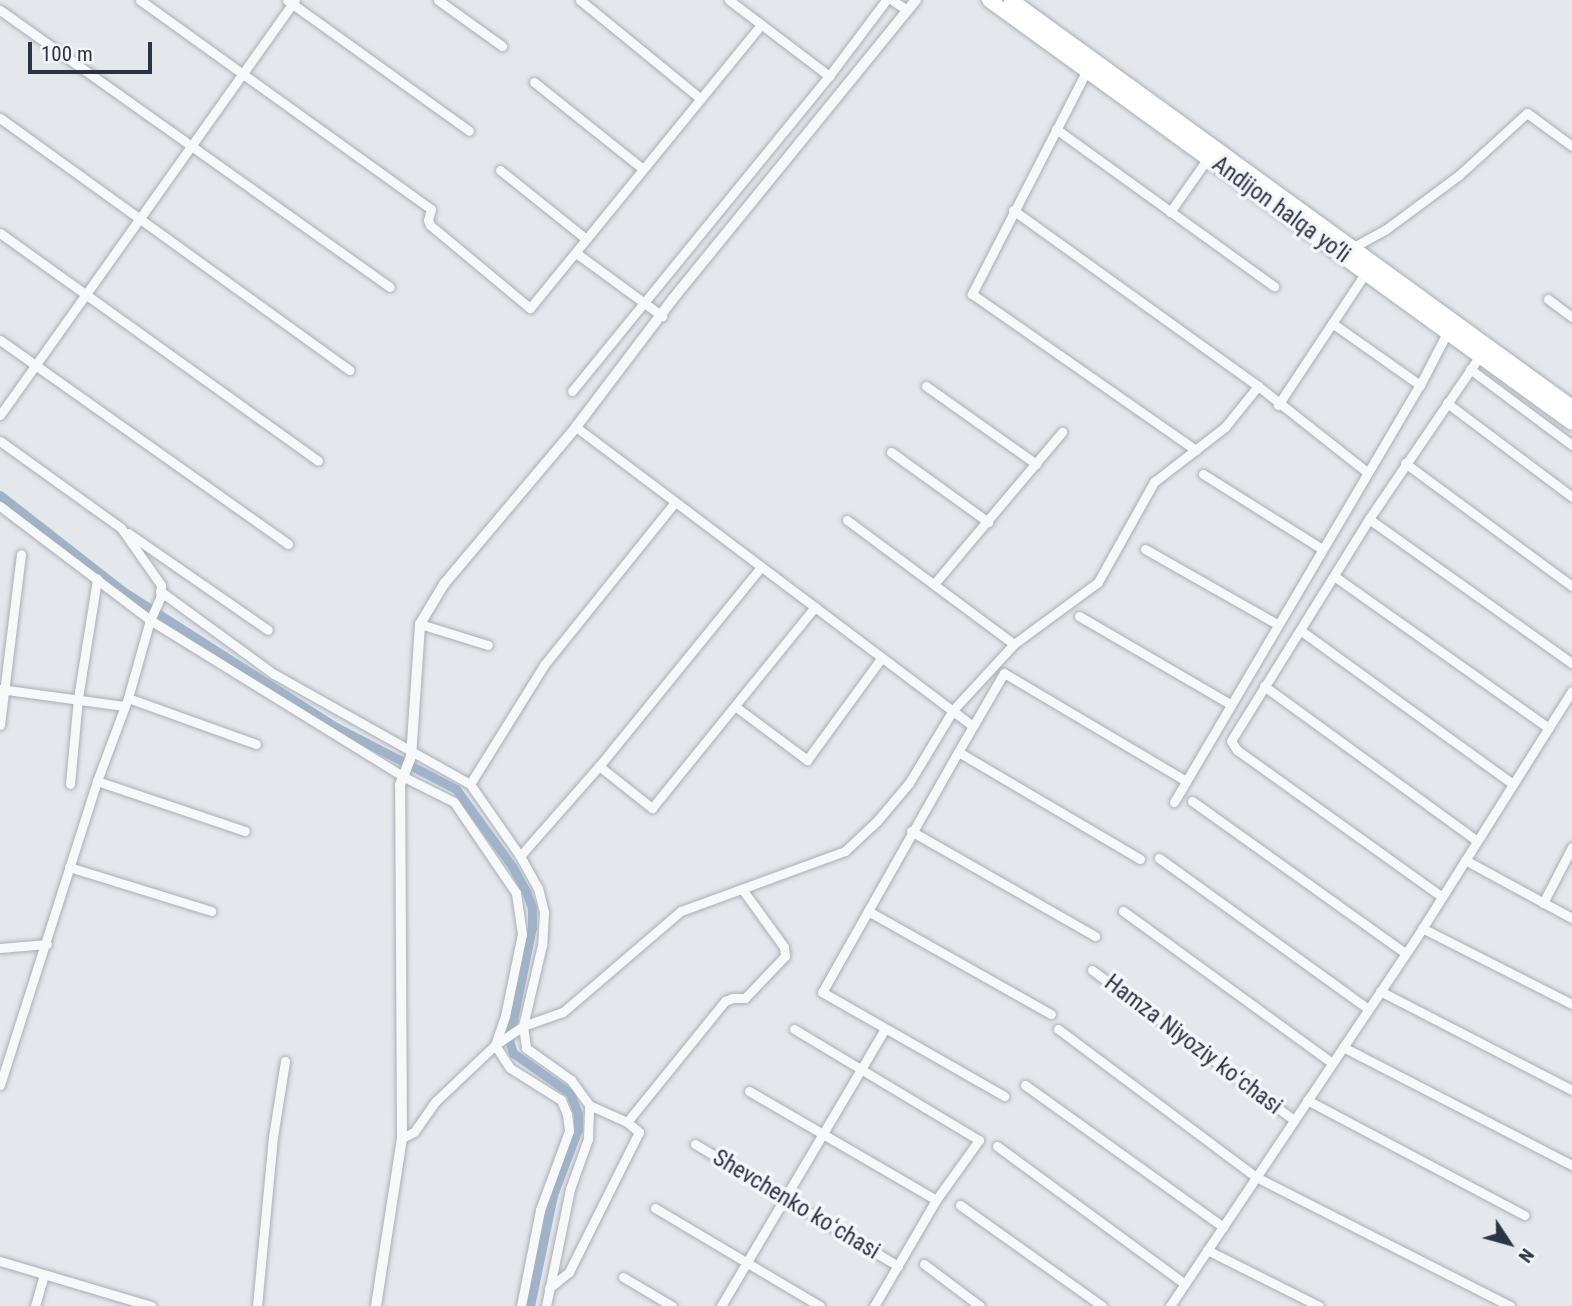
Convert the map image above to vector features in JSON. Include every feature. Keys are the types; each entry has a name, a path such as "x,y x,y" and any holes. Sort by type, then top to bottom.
{"highway":[{"name":"Andijon halqa yo‘li","path":"989,0 1366,272 1447,333 1475,363 1572,423"},
{"name":"Andijon halqa yo‘li","path":"1011,0 1572,407"}],"street":[{"path":"140,0 431,209 428,220 430,225 530,308 761,25"},
{"path":"438,0 502,46"},
{"path":"580,0 701,99"},
{"path":"729,0 829,76"},
{"path":"572,391 829,76 886,0"},
{"path":"892,0 907,10"},
{"path":"376,1306 402,1138 400,785 411,753 420,624 444,584 576,427 916,0"},
{"path":"0,415 292,1 469,131"},
{"path":"0,10 390,287"},
{"path":"1087,70 972,294 1196,450"},
{"path":"534,82 643,170"},
{"path":"1352,248 1385,230 1459,175 1527,113 1572,146"},
{"path":"0,118 350,370"},
{"path":"1056,130 1274,286"},
{"path":"1170,212 1208,158"},
{"path":"500,170 586,239"},
{"path":"1013,210 1258,386 1278,405 1367,472"},
{"path":"0,233 318,461"},
{"path":"576,253 662,316"},
{"path":"1278,405 1366,272"},
{"path":"1548,299 1572,317"},
{"path":"1332,323 1420,385"},
{"path":"1174,802 1420,385 1447,333"},
{"path":"0,340 288,544"},
{"path":"1442,897 1237,750 1231,737 1405,463 1475,363 1572,445"},
{"path":"926,386 1036,464"},
{"path":"402,1138 414,1132 436,1101 498,1042 523,1026 563,1013 681,911 845,851 877,821 909,783 953,710 1014,644 1097,582 1154,482 1225,427 1258,386"},
{"path":"1447,403 1572,497"},
{"path":"576,427 973,726"},
{"path":"934,584 1062,432"},
{"path":"0,441 268,630"},
{"path":"891,452 988,522"},
{"path":"1405,463 1572,586"},
{"path":"1203,474 1322,549"},
{"path":"470,785 544,665 676,502"},
{"path":"0,506 150,618 405,775 454,802 516,893 522,934 498,1042 510,1068 561,1100 567,1114 569,1131 540,1210 521,1306"},
{"path":"1369,519 1572,663"},
{"path":"847,520 1014,644"},
{"path":"0,1085 97,781 126,702 150,618 160,595 161,585 121,528"},
{"path":"1145,549 1277,624"},
{"path":"0,725 2,689 21,554"},
{"path":"520,856 599,766 761,567"},
{"path":"1334,576 1549,728"},
{"path":"70,784 78,698 97,579"},
{"path":"160,595 274,674 470,785 520,856 538,888 544,912 542,945 523,1026 526,1048 571,1080 589,1105 627,1122 639,1132 569,1272 549,1288"},
{"path":"599,766 652,808 815,607"},
{"path":"1080,617 1230,704"},
{"path":"420,624 488,645"},
{"path":"1300,630 1513,784"},
{"path":"736,707 807,760 882,657"},
{"path":"1004,1096 822,992 911,831 1004,673 1186,781"},
{"path":"1264,686 1477,841"},
{"path":"2,689 126,702 256,744"},
{"path":"1170,1306 1422,928 1572,691"},
{"path":"958,752 1140,859"},
{"path":"97,781 245,831"},
{"path":"1192,802 1405,953"},
{"path":"911,831 1095,936"},
{"path":"1543,903 1572,847"},
{"path":"1159,858 1368,1009"},
{"path":"1465,860 1572,918"},
{"path":"69,867 211,911"},
{"path":"627,1122 725,1001 745,998 785,956 784,947 742,889"},
{"path":"868,911 1051,1014"},
{"path":"1123,911 1332,1063"},
{"path":"1422,928 1572,1004"},
{"path":"0,948 47,944"},
{"name":"Hamza Niyoziy koʻchasi","path":"1091,970 1294,1120"},
{"path":"1380,991 1572,1090"},
{"path":"1058,1028 1256,1177 1510,1306"},
{"path":"794,1029 979,1140 936,1200 874,1306"},
{"path":"722,1306 885,1029"},
{"path":"1343,1047 1572,1165"},
{"path":"257,1306 274,1137 285,1061"},
{"path":"1025,1084 1223,1227"},
{"path":"749,1091 936,1200"},
{"path":"1307,1100 1524,1215"},
{"path":"546,1306 569,1189 588,1139 589,1105"},
{"name":"Shevchenko koʻchasi","path":"695,1144 898,1266"},
{"path":"997,1146 1185,1284"},
{"path":"960,1205 1102,1306"},
{"path":"655,1208 820,1306"},
{"path":"1208,1250 1319,1306"},
{"path":"0,1261 151,1306"},
{"path":"924,1264 980,1306"},
{"path":"35,1306 44,1275"},
{"path":"623,1277 672,1306"}],"waterway":[{"path":"0,495 123,591 336,727 456,789 512,866 532,908 532,927 509,1040 513,1053 570,1093 578,1114 578,1129 553,1195 530,1306"}]}
